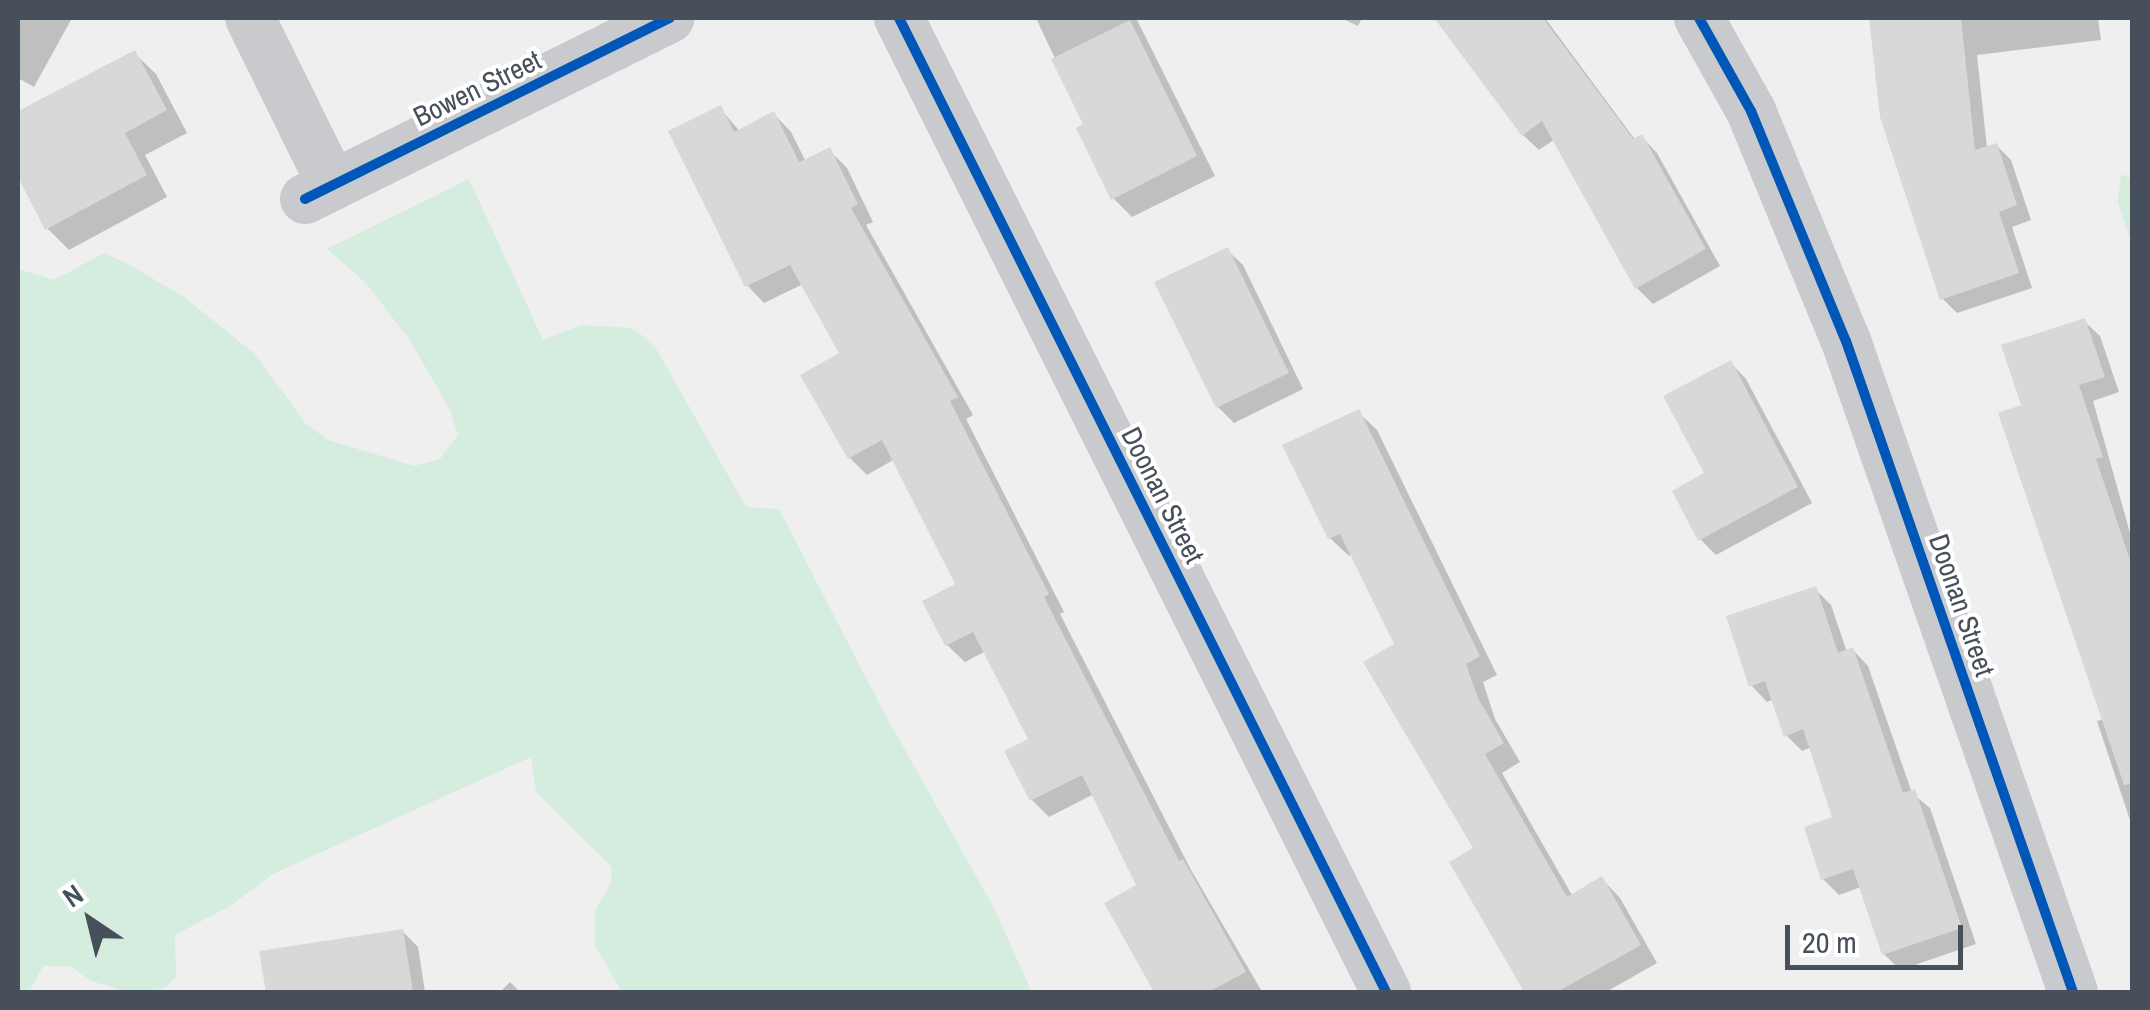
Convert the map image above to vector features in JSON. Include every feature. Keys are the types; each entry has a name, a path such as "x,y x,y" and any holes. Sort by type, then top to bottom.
{"street":[{"name":"Bowen Street","path":"250,18 318,192 670,18"},
{"name":"Doonan Street","path":"899,18 1386,992"},
{"name":"Doonan Street","path":"1699,18 1751,112 1846,341 2073,992"}],"green space":[{"path":"2121,174 2132,179 2132,246 2118,202"},
{"path":"469,179 543,340 581,325 631,328 643,336 657,350 746,507 779,509 882,709 994,908 1032,992 622,992 595,946 595,911 611,883 612,867 536,792 531,757 273,874 230,906 175,935 176,977 164,989 128,992 91,981 70,966 43,966 29,992 18,992 18,269 54,280 104,253 130,265 184,297 255,354 305,423 328,440 414,466 440,459 458,435 450,410 411,342 366,283 327,249"}],"building":[{"path":"1434,18 1543,18 1633,139 1642,134 1706,249 1635,289 1542,121 1522,136"},
{"path":"1869,18 1961,18 1975,150 1997,143 2017,205 1999,212 2019,273 1940,300 1880,117"},
{"path":"1130,20 1197,156 1111,200 1076,128 1083,124 1051,59"},
{"path":"135,50 167,110 125,133 147,175 45,230 18,177 18,111"},
{"path":"721,105 734,132 774,111 799,162 830,147 858,204 851,208 958,397 950,401 1049,594 1044,597 1179,861 1183,859 1246,972 1208,992 1154,992 1104,903 1136,885 1082,775 1030,801 1004,751 1028,739 973,632 945,646 922,601 955,584 882,440 848,459 800,375 839,353 790,265 745,287 668,131"},
{"path":"1228,247 1289,373 1216,408 1154,282"},
{"path":"2085,318 2105,377 2079,385 2103,457 2096,459 2132,566 2132,784 2124,785 1998,413 2021,405 2001,345"},
{"path":"1731,360 1798,487 1698,541 1672,491 1704,473 1663,396"},
{"path":"1359,409 1480,656 1466,664 1478,698 1504,743 1485,754 1567,897 1602,876 1641,945 1557,992 1524,992 1449,862 1473,848 1363,662 1394,644 1340,534 1328,539 1282,445"},
{"path":"1816,586 1838,653 1853,647 1903,793 1915,789 1962,928 1882,955 1853,869 1821,880 1804,827 1832,817 1803,729 1784,737 1765,681 1749,687 1726,616"},
{"path":"403,929 413,992 266,992 259,951"}],"cycle path":[{"path":"305,199 670,18"},
{"path":"899,18 1386,992"},
{"path":"1699,18 1751,111 1846,341 2073,992"}]}
